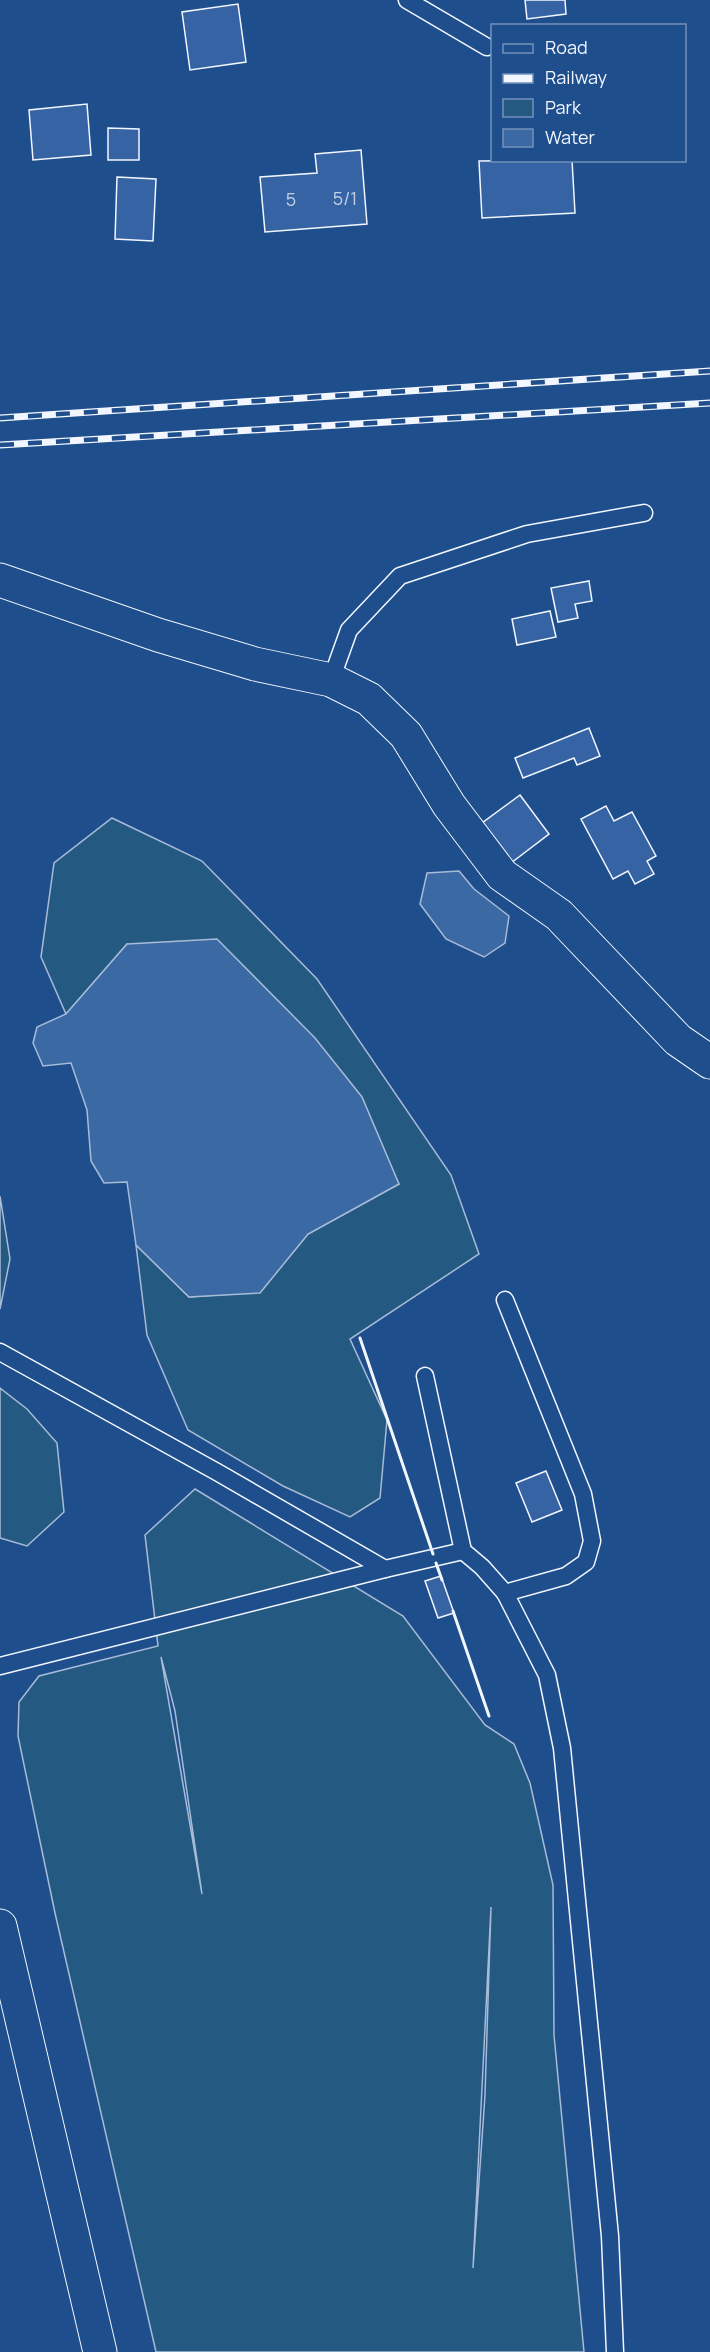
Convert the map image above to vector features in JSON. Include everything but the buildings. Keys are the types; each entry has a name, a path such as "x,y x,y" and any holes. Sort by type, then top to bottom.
{"street":[{"path":"0,580 158,635 255,664 331,680 369,699 406,735 449,805 502,875 559,915 678,1040 710,1062"},
{"path":"0,1926 100,2352"}],"lane":[{"path":"407,0 487,47"},
{"path":"331,680 349,630 400,576 527,534 644,513"},
{"path":"504,1300 582,1494 592,1541 586,1562 566,1576 505,1593"},
{"path":"0,1352 217,1472 385,1569"},
{"path":"424,1376 463,1551 482,1566 505,1593 547,1675 562,1748 610,2236 615,2352"},
{"path":"0,1666 463,1551"}],"green space":[{"path":"112,818 202,861 317,979 451,1175 479,1254 350,1339 387,1420 380,1498 350,1517 283,1486 188,1430 147,1335 136,1245 189,1297 260,1292 308,1234 399,1184 127,944 66,1014 41,957 54,863"},
{"path":"0,1196 10,1259 0,1309"},
{"path":"0,1388 27,1409 57,1443 64,1512 27,1546 0,1538"},
{"path":"195,1489 403,1616 485,1725 514,1744 530,1783 553,1885 554,2035 584,2352 156,2352 55,1913 18,1736 19,1702 39,1676 158,1646 145,1535","holes":["161,1657 175,1711 202,1894","491,1910 485,2095 473,2268"]}],"water":[{"path":"459,871 474,889 509,916 505,943 484,957 446,939 420,904 427,873"},
{"path":"217,939 315,1038 362,1097 399,1184 308,1234 260,1293 189,1297 136,1245 127,1182 104,1183 91,1161 87,1110 71,1063 43,1066 33,1043 37,1027 66,1014 127,944"}],"railway":[{"path":"0,418 710,371"},
{"path":"0,445 710,403"}],"wall":[{"path":"360,1338 433,1554"},
{"path":"436,1563 442,1580"},
{"path":"453,1611 489,1716"}]}
